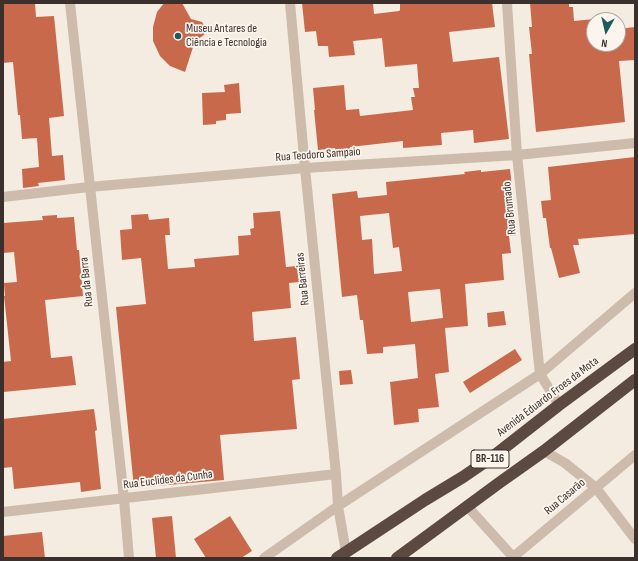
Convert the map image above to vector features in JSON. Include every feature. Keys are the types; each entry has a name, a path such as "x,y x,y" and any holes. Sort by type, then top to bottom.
{"highway":[{"name":"Avenida Eduardo Froes da Mota","path":"342,555 495,455 559,405 635,349"},
{"path":"397,558 544,451 635,381"}],"street":[{"name":"Rua da Barra","path":"70,3 124,499 129,558"},
{"name":"Rua Barreiras","path":"290,3 336,474 342,555"},
{"name":"Rua Brumado","path":"507,3 517,155 540,374 559,405"},
{"name":"Rua Teodoro Sampaio","path":"3,197 305,168 517,155 635,143"},
{"path":"264,558 338,506 540,374 635,293"},
{"path":"544,451 565,463 596,488 635,539"},
{"name":"Rua Casarão","path":"513,558 635,455"},
{"name":"Rua Euclides da Cunha","path":"3,512 336,474"},
{"path":"467,506 513,558"}],"building":[{"path":"3,3 35,3 36,17 54,16 64,116 49,118 52,156 63,155 65,180 38,183 39,186 23,188 22,169 39,167 37,138 22,139 13,62 3,63"},
{"name":"Museu Antares de Ciência e Tecnologia","path":"164,3 182,3 191,19 202,22 205,27 204,35 195,41 185,72 170,66 160,56 153,41 153,27 157,12"},
{"path":"302,3 373,3 374,14 399,11 400,3 492,3 495,27 449,32 453,62 499,57 509,139 474,143 473,130 441,133 442,145 403,148 403,141 350,147 350,153 336,155 335,148 318,150 313,88 344,85 346,110 359,109 360,116 413,110 411,97 415,97 413,88 419,88 417,64 385,67 382,38 353,41 355,55 329,57 328,46 318,46 316,31 305,32"},
{"path":"530,3 569,3 569,7 573,7 574,21 586,20 586,52 626,52 626,28 635,27 635,60 619,61 625,122 536,132 529,54 532,54 529,27 532,27"},
{"path":"239,83 241,113 226,114 226,120 216,121 216,124 203,125 202,93 225,92 224,85"},
{"path":"635,157 635,234 578,239 579,245 573,245 580,273 559,278 550,248 546,218 543,218 541,201 551,200 548,167"},
{"path":"510,169 517,235 509,236 511,253 502,254 504,280 465,284 468,326 445,328 449,372 435,374 439,407 418,409 419,422 394,425 390,382 418,378 415,344 383,347 383,353 367,354 363,320 360,320 357,295 342,297 332,194 357,191 358,198 387,195 386,182 465,174 464,172 481,170 481,172","holes":["389,213 393,248 399,247 402,271 374,274 372,239 362,240 360,216","440,289 443,318 411,322 408,292"]},
{"path":"280,211 286,267 297,266 299,282 289,283 291,308 252,312 254,341 296,337 300,379 292,380 297,429 220,435 224,480 134,488 116,307 146,304 141,258 122,260 120,230 132,229 131,215 148,214 149,220 169,218 170,235 165,235 168,269 195,267 194,259 239,255 238,236 251,235 250,229 254,228 253,213"},
{"path":"57,215 57,218 74,217 77,250 79,250 83,296 45,300 51,358 72,356 76,385 3,392 3,362 11,361 4,283 17,282 14,252 3,253 3,223 43,220 42,216"},
{"path":"504,311 506,325 488,327 487,313"},
{"path":"515,349 522,360 470,393 463,382"},
{"path":"351,370 353,384 340,385 339,371"},
{"path":"94,409 101,489 81,492 80,482 14,489 12,467 3,468 3,419"},
{"path":"172,516 176,558 156,558 152,518"},
{"path":"230,516 252,551 241,558 206,558 194,539"},
{"path":"42,532 45,558 3,558 3,536"}],"place":[{"name":"Museu Antares de Ciência e Tecnologia","path":"178,36"}]}
